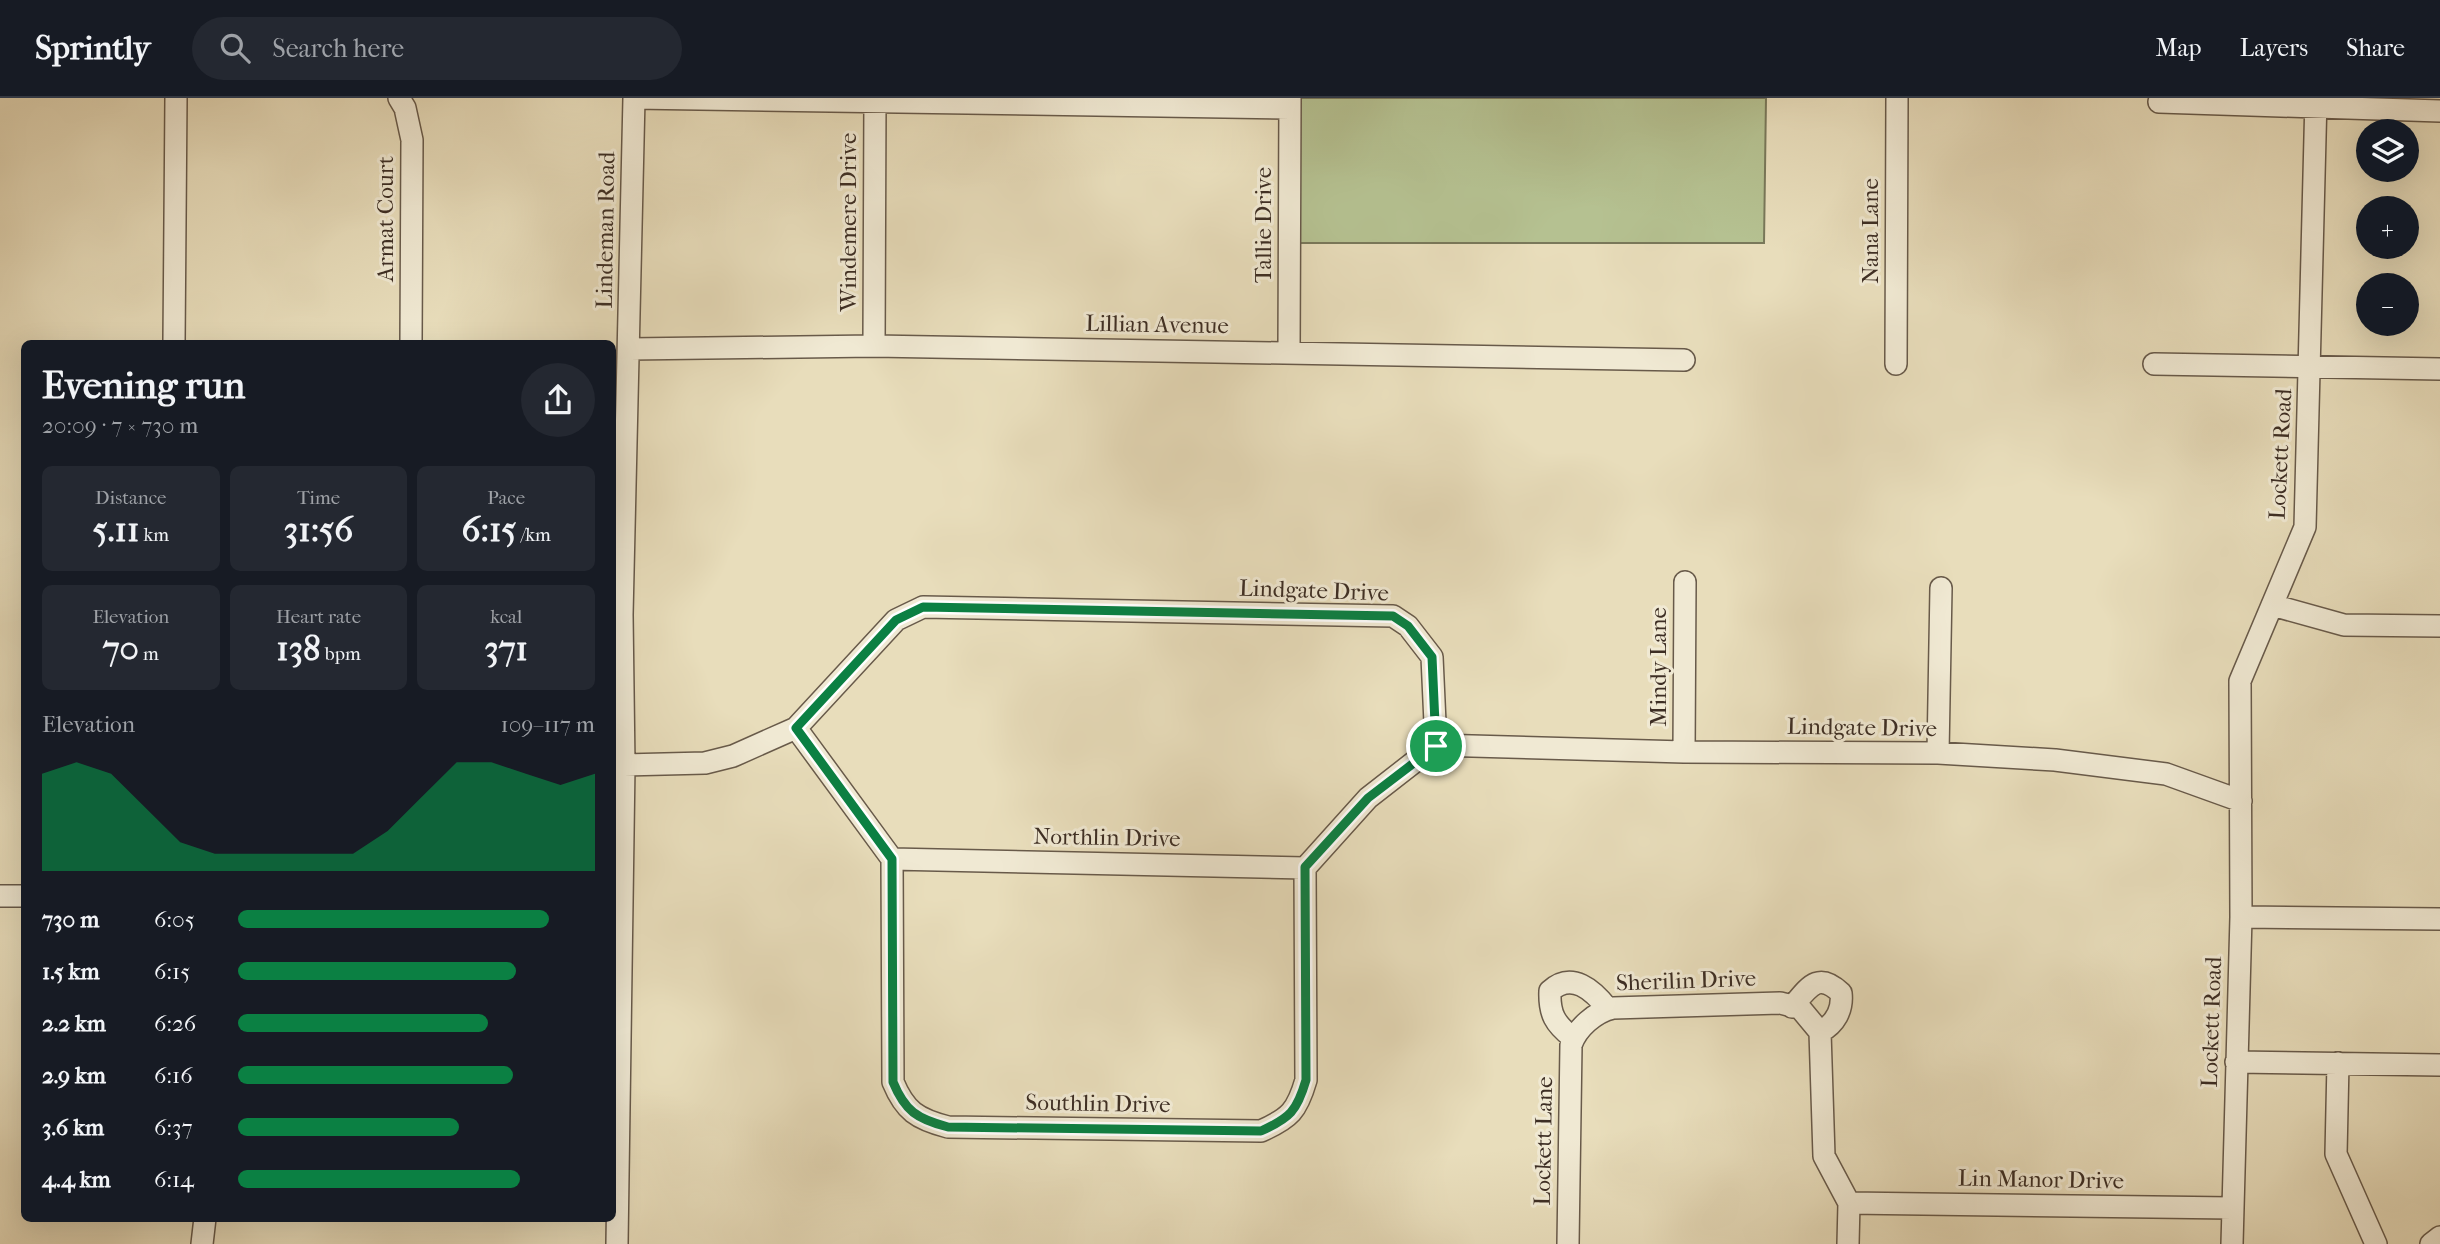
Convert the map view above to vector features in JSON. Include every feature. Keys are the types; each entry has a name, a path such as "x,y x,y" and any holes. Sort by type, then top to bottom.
{"street":[{"path":"174,340 176,98"},
{"name":"Armat Court","path":"399,98 405,108 412,140 411,340"},
{"path":"634,98 1290,103"},
{"name":"Lindeman Road","path":"616,1044 617,901 624,765 617,615 634,98"},
{"name":"Nana Lane","path":"1896,364 1897,98"},
{"name":"Windemere Drive","path":"874,346 875,99"},
{"path":"2159,102 2316,103 2440,111"},
{"name":"Tallie Drive","path":"1289,352 1290,103"},
{"name":"Lockett Road","path":"2232,1244 2241,917 2240,681 2305,527 2316,103"},
{"name":"Lillian Avenue","path":"624,360 874,346 1684,360"},
{"path":"2154,364 2440,369"},
{"name":"Mindy Lane","path":"1684,752 1685,582"},
{"path":"1938,753 1941,588"},
{"path":"2272,605 2344,625 2440,626"},
{"name":"Lindgate Drive","path":"624,765 705,763 733,756 796,728 896,620 923,607 1393,616 1408,626 1432,657 1436,746 1684,752 1938,753 2054,760 2166,774 2241,801"},
{"path":"796,728 892,859"},
{"path":"1305,867 1368,798 1436,746"},
{"name":"Southlin Drive","path":"892,859 893,1082 902,1104 926,1121 948,1127 1261,1131 1284,1121 1299,1104 1306,1080 1305,867"},
{"name":"Northlin Drive","path":"892,859 1305,867"},
{"path":"0,896 21,896"},
{"path":"2241,917 2440,919"},
{"path":"1792,1007 1810,986 1820,981 1832,984 1841,993 1842,1005 1829,1027 1820,1032"},
{"path":"1580,1031 1555,1024 1550,1006 1550,991 1559,983 1573,982 1586,986 1608,1009"},
{"name":"Sherilin Drive","path":"1580,1031 1608,1009 1780,1003 1792,1007"},
{"path":"1792,1007 1800,1008 1820,1032 1824,1156 1849,1203 1848,1244"},
{"name":"Lockett Lane","path":"1568,1244 1580,1031"},
{"path":"2236,1062 2440,1065"},
{"path":"2338,1063 2336,1154 2376,1244"},
{"name":"Lin Manor Drive","path":"1849,1203 2232,1208"},
{"name":"Lindeman Road","path":"616,1215 617,1244"},
{"path":"202,1244 205,1222"},
{"path":"2431,1244 2440,1237"}],"green space":[{"path":"1297,98 1766,98 1764,243 1296,243"}],"route":[{"path":"923,607 1393,616 1408,626 1432,657 1436,746 1368,798 1305,867 1306,1080 1299,1104 1284,1121 1261,1131 948,1127 926,1121 902,1104 893,1082 892,859 796,728 896,620 923,607"}]}
